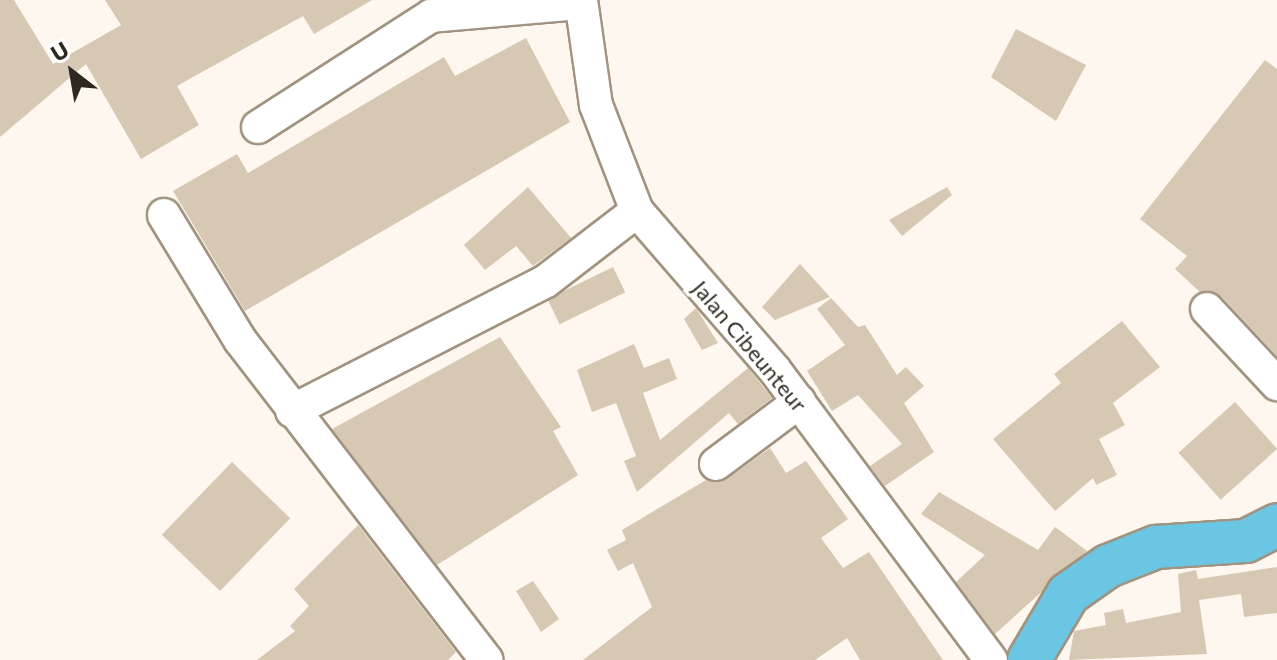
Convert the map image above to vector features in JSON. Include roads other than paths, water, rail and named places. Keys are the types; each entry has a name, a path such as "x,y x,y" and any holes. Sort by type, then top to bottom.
{"main road":[{"path":"1029,660 1068,594 1108,566 1156,547 1246,541 1277,525"}],"street":[{"path":"258,127 431,16 580,1"},
{"name":"Jalan Cibeunteur","path":"580,1 596,105 637,211 799,402 991,660"},
{"path":"292,411 546,281 637,211"},
{"path":"164,215 292,411 482,658"},
{"path":"1207,309 1277,384"},
{"path":"716,464 799,402"}]}
